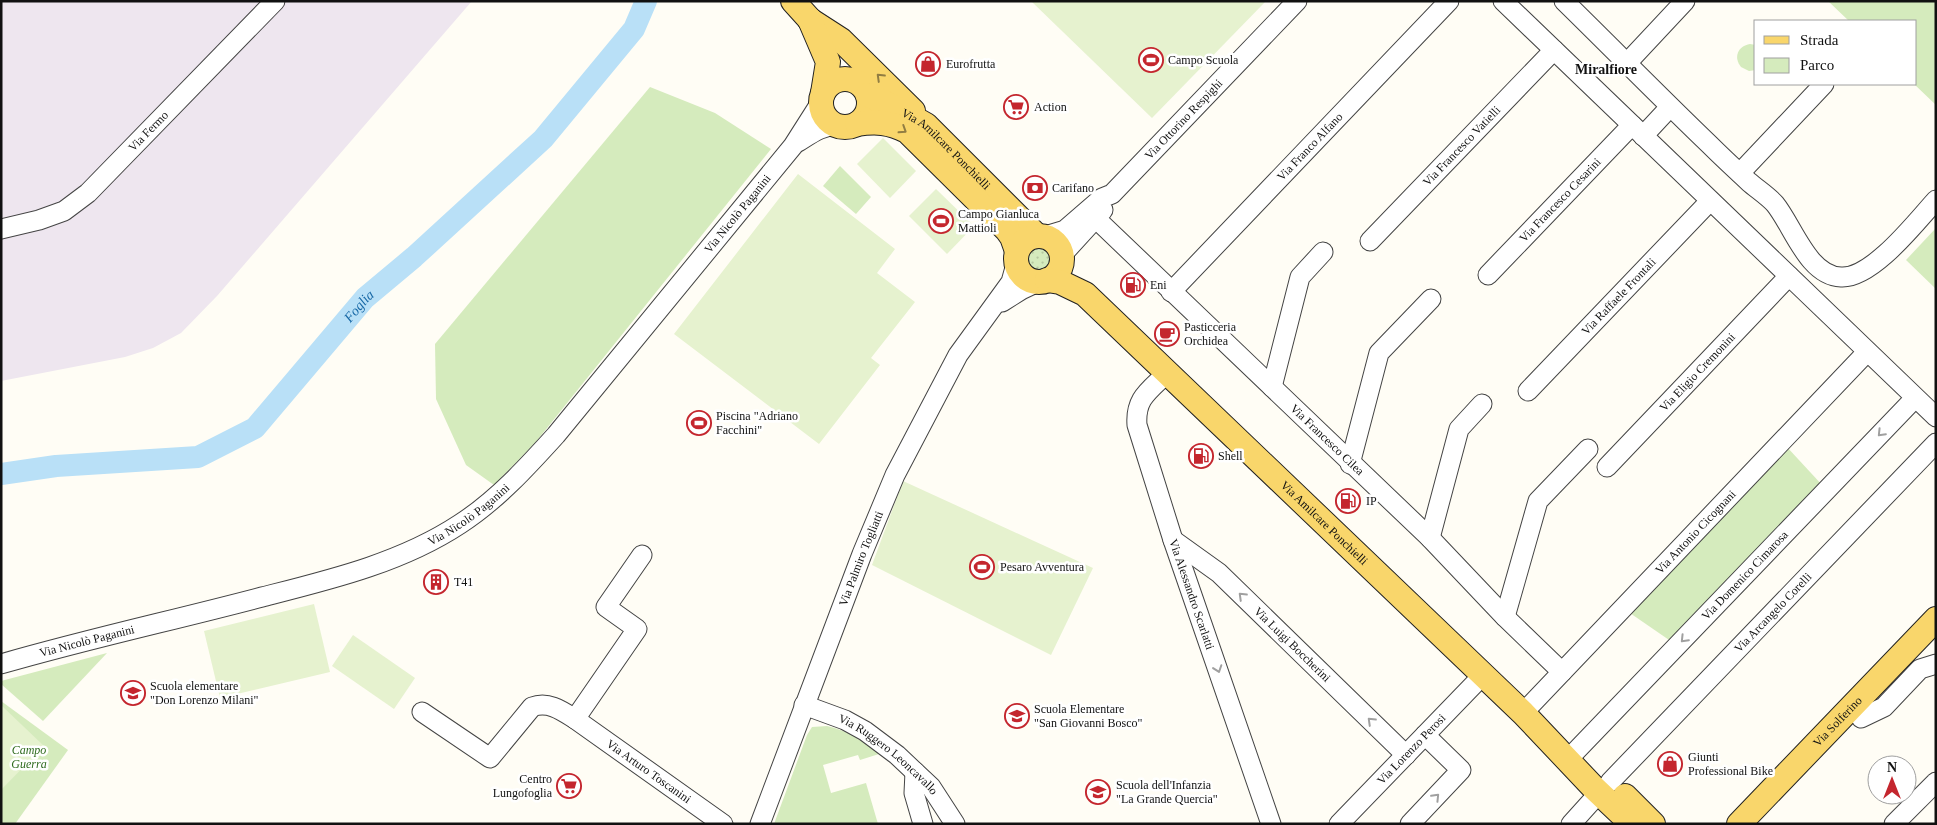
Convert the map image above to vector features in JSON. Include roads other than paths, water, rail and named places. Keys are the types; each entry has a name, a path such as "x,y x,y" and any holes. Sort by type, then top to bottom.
{"main road":[{"path":"792,1 810,20 843,58 869,104 868,112 863,119 847,125 825,116 822,98 828,62 810,20"},
{"path":"810,20 841,40 901,97 926,125"},
{"path":"822,98 827,87 839,80 861,88"},
{"name":"Via Amilcare Ponchielli","path":"861,88 926,125 1041,236 1056,244 1062,258 1081,277 1092,294 1104,305 1127,334"},
{"name":"Via Amilcare Ponchielli","path":"847,125 875,121 888,123 907,131 1007,230 1012,237 1024,276 1042,281 1060,282 1085,294 1523,713 1605,788 1653,824"},
{"path":"1017,258 1025,240 1041,236"},
{"path":"1042,281 1057,273 1062,258"},
{"name":"Via Solferino","path":"1740,824 1936,619"},
{"name":"Via Solferino","path":"1760,824 1936,641"},
{"name":"Via Amilcare Ponchielli","path":"1523,713 1575,752 1632,824"}],"street":[{"name":"Via Fermo","path":"1,229 39,220 64,211 88,193 275,1"},
{"name":"Via Ottorino Respighi","path":"1062,258 1102,198 1112,194 1297,1"},
{"name":"Via Franco Alfano","path":"1171,292 1449,1"},
{"path":"1503,1 1936,417"},
{"path":"1564,1 1670,107 1740,174 1775,204 1818,268 1829,275 1842,278 1856,275 1878,262 1936,200"},
{"path":"1627,63 1685,1"},
{"name":"Via Francesco Vatielli","path":"1370,241 1554,50"},
{"path":"1740,174 1823,85"},
{"name":"Via Nicolò Paganini","path":"1,664 317,583 375,564 430,541 459,524 486,505 520,475 556,435 793,146 822,98"},
{"path":"1637,131 1670,107"},
{"name":"Via Nicolò Paganini","path":"793,146 816,130 827,126 847,125"},
{"name":"Via Francesco Cesarini","path":"1488,275 1637,131"},
{"name":"Via Raffaele Frontali","path":"1528,392 1710,201"},
{"name":"Via Ottorino Respighi","path":"1041,236 1064,230 1092,214"},
{"name":"Via Francesco Cilea","path":"1092,214 1350,464 1430,538 1562,672"},
{"path":"1272,387 1300,277 1323,252"},
{"name":"Via Palmiro Togliatti","path":"760,824 862,554 906,452 958,355 1011,282 1017,258"},
{"name":"Via Eligio Cremonini","path":"1606,467 1789,276"},
{"name":"Via Palmiro Togliatti","path":"993,309 1010,296 1042,281"},
{"path":"1350,464 1378,353 1430,299"},
{"name":"Via Antonio Cicognani","path":"1523,713 1867,352"},
{"name":"Via Alessandro Scarlatti","path":"1167,373 1141,400 1136,412 1137,425 1173,540 1271,824"},
{"name":"Via Domenico Cimarosa","path":"1575,752 1915,398"},
{"path":"1430,538 1459,429 1482,404"},
{"name":"Via Arcangelo Corelli","path":"1571,824 1936,443"},
{"path":"1505,616 1538,501 1588,449"},
{"name":"Via Luigi Boccherini","path":"1173,540 1219,573 1406,755"},
{"path":"575,719 636,629 606,607 642,555"},
{"path":"1861,718 1884,707 1920,669 1936,664"},
{"name":"Via Lorenzo Perosi","path":"1339,824 1483,675"},
{"name":"Via Arturo Toscanini","path":"422,712 490,758 532,707 540,704 555,707 575,719 723,824"},
{"name":"Via Ruggero Leoncavallo","path":"804,705 845,720 865,731 904,761 931,788 955,824"},
{"path":"1410,824 1461,770 1425,735"},
{"path":"915,772 914,793 923,824"},
{"path":"1894,824 1936,782"}],"waterway":[{"name":"Foglia","path":"1,474 56,466 198,457 255,428 365,298 414,257 543,139 634,29 646,1"}],"place":[{"name":"Campo Scuola","path":"1151,60"},
{"name":"Eurofrutta","path":"928,64"},
{"name":"Action","path":"1016,107"},
{"name":"Carifano","path":"1035,188"},
{"name":"Campo Gianluca Mattioli","path":"941,221"},
{"name":"Eni","path":"1133,285"},
{"name":"Pasticceria Orchidea","path":"1167,334"},
{"name":"Piscina \"Adriano Facchini\"","path":"699,423"},
{"name":"Shell","path":"1201,456"},
{"name":"IP","path":"1348,501"},
{"name":"Pesaro Avventura","path":"982,567"},
{"name":"T41","path":"436,582"},
{"name":"Scuola elementare \"Don Lorenzo Milani\"","path":"133,693"},
{"name":"Scuola Elementare \"San Giovanni Bosco\"","path":"1017,716"},
{"name":"Giunti Professional Bike","path":"1670,764"},
{"name":"Centro Lungofoglia","path":"569,786"},
{"name":"Scuola dell'Infanzia \"La Grande Quercia\"","path":"1098,792"}],"district":[{"name":"Miralfiore","path":"1606,69"}],"park label":[{"name":"Campo Guerra","path":"29,757"}]}
